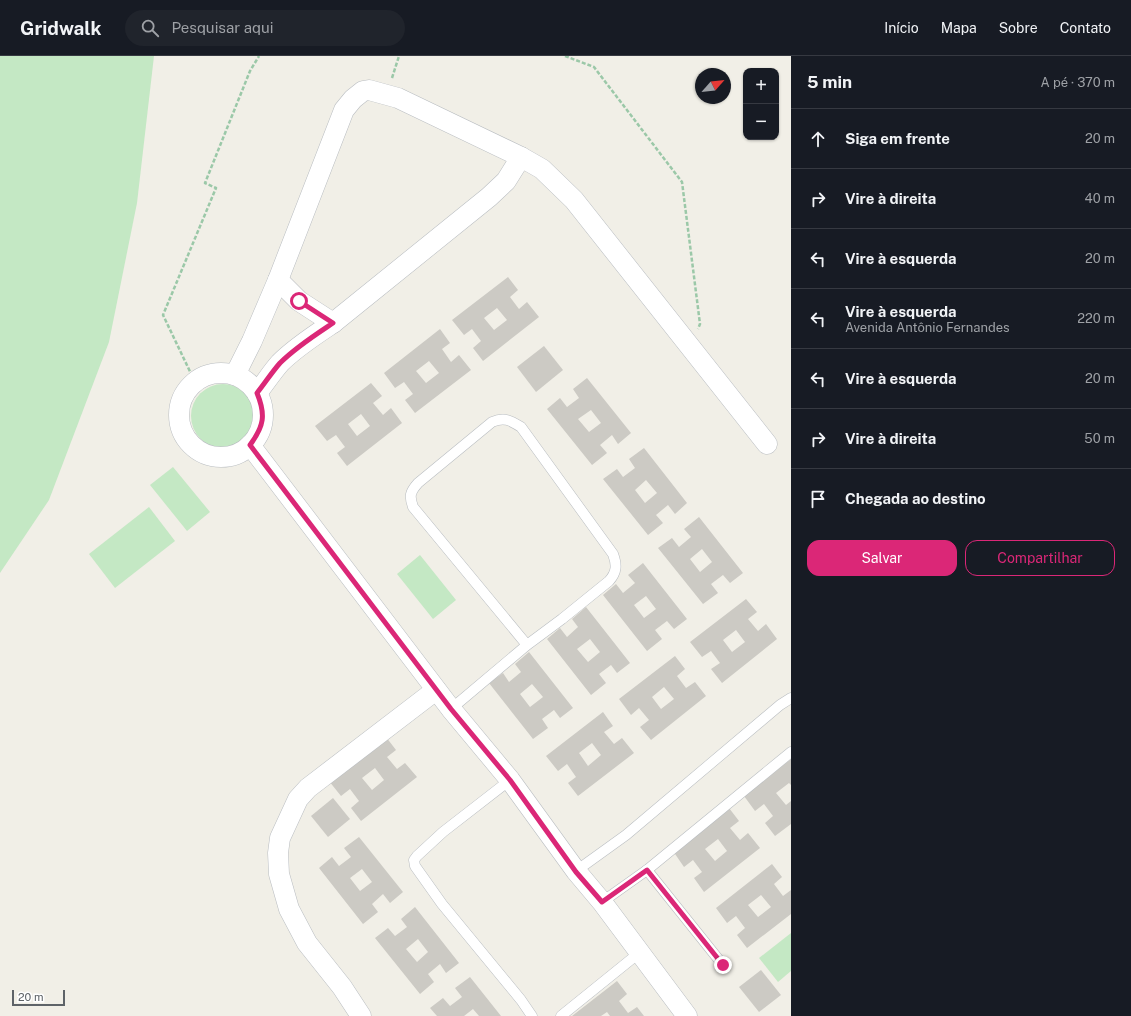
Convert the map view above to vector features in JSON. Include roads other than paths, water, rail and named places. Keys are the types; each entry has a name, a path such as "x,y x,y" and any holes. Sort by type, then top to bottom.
{"street":[{"path":"235,375 252,341 278,280 344,110 352,99 369,90 398,98 521,157 542,169 574,200 767,444"},
{"path":"257,393 279,364 291,352 333,323 489,197 506,181 521,157"},
{"path":"278,280 299,301 333,323"},
{"path":"221,373 235,375 248,382 257,393 262,406 263,421 258,434 250,445 239,453 226,457 213,456 200,451 189,442 182,431 179,418 180,404 186,392 195,382 208,375 221,373"},
{"path":"250,445 436,690 510,780 576,872 602,902 687,1016"},
{"path":"362,1016 342,987 307,943 289,909 279,874 278,853 280,838 298,799 308,788 436,690"}],"lane":[{"path":"451,709 527,645 609,581 616,569 617,563 613,554 521,427 507,420 500,419 492,422 418,483 412,489 410,495 413,507 527,645"},
{"path":"576,872 626,835 780,705 791,698"},
{"path":"602,902 647,870 791,752"},
{"path":"510,780 443,832 414,860 415,866 442,904 521,1000 532,1016"},
{"path":"647,870 723,965"},
{"path":"561,1016 639,953"}]}
